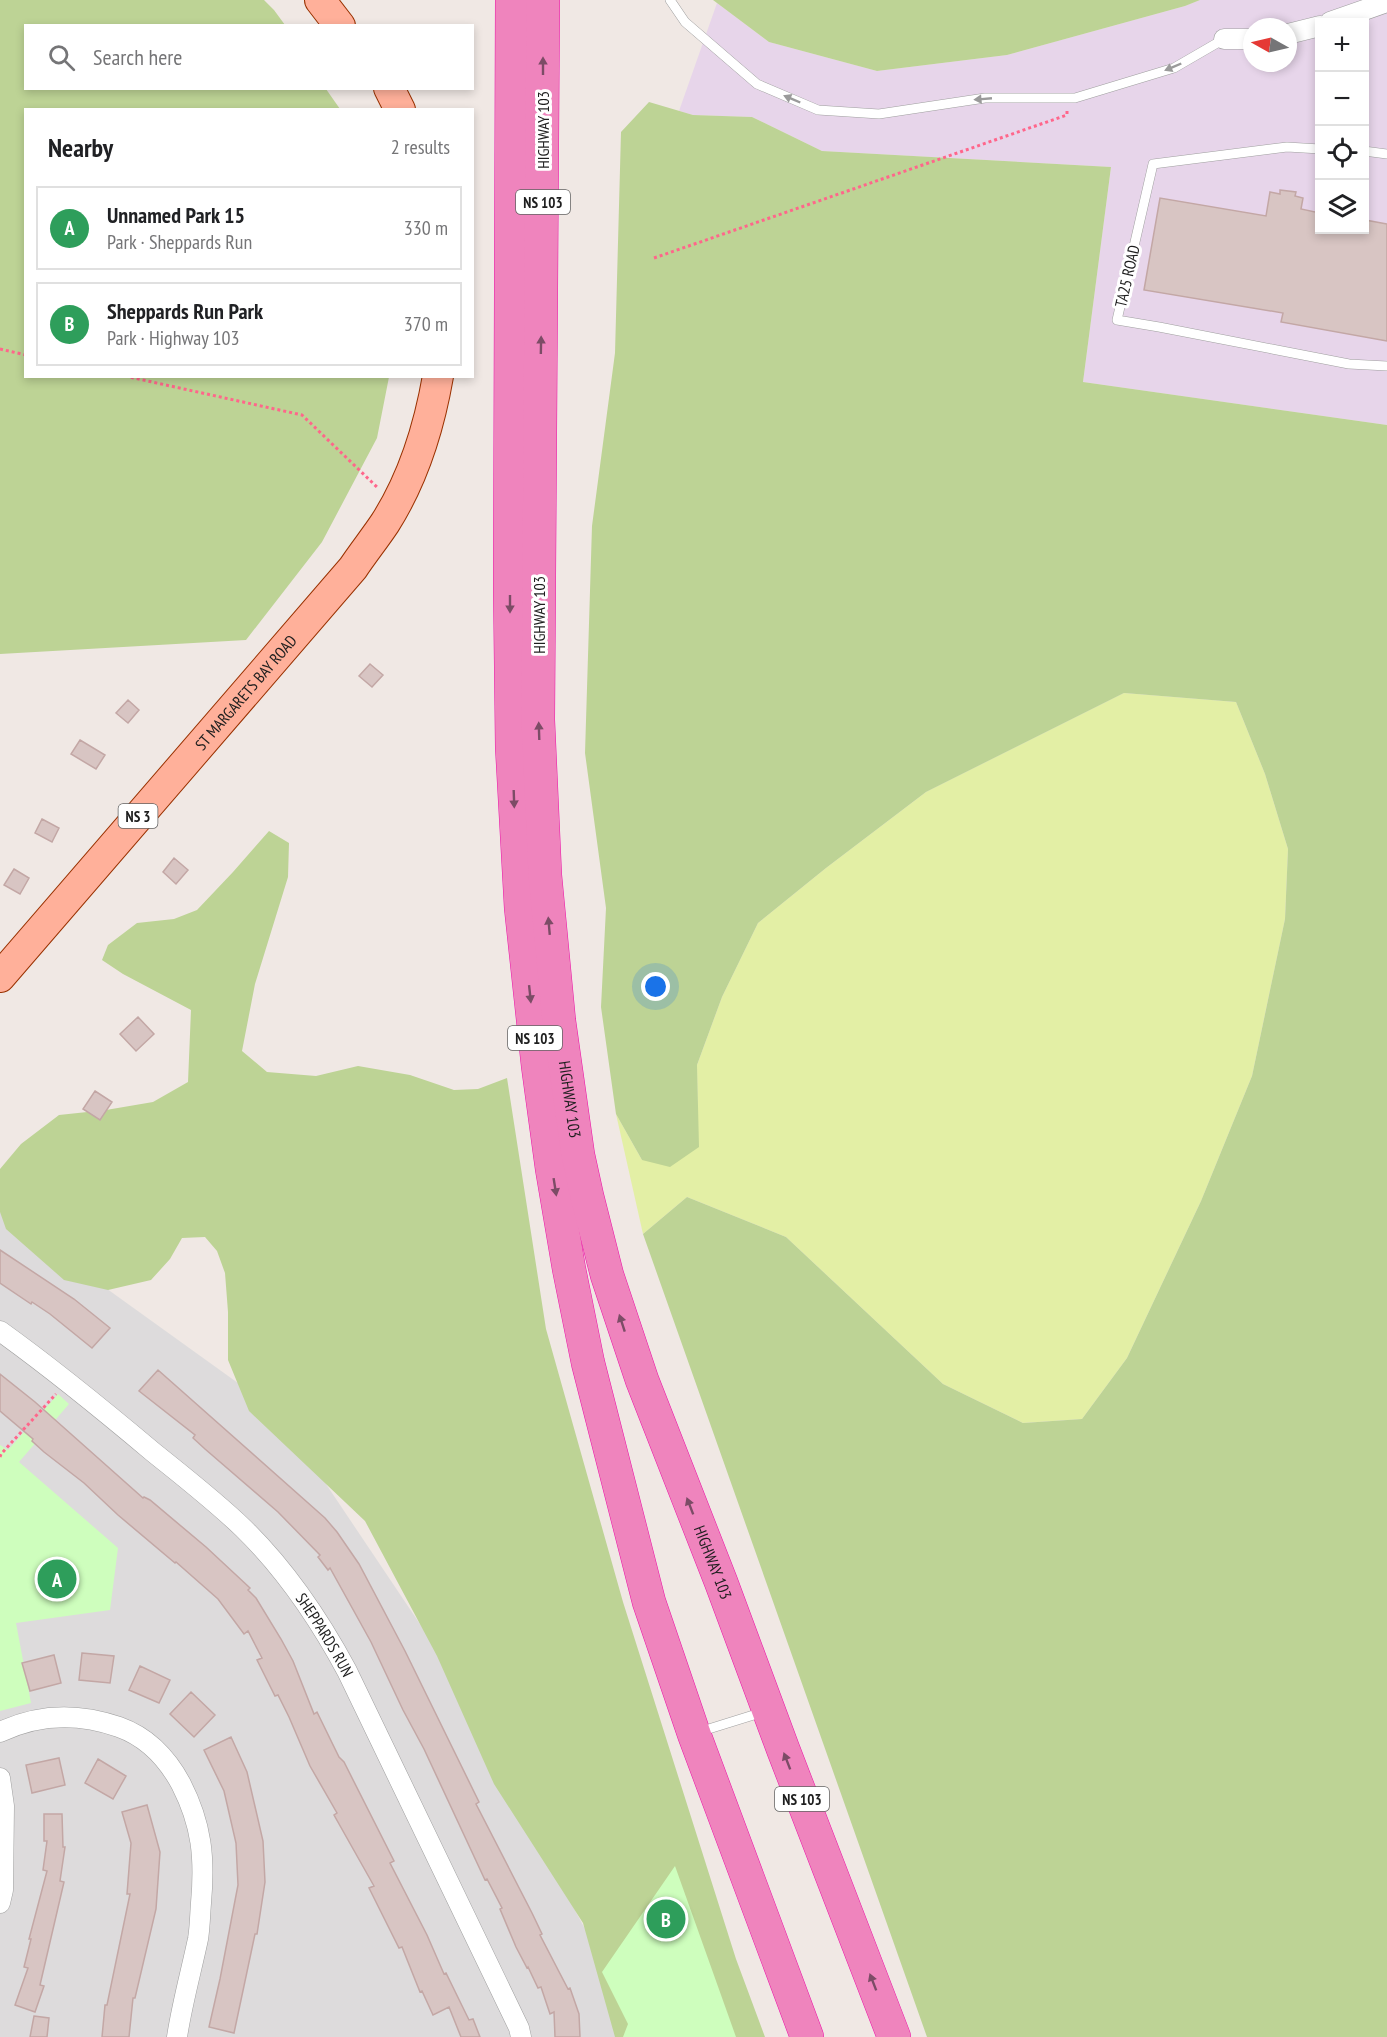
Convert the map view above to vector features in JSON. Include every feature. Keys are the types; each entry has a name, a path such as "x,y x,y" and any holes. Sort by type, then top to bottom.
{"highway":[{"path":"490,0 503,535 510,559"},
{"name":"HIGHWAY 103","path":"512,0 510,559 512,736 517,854 528,982 552,1168 578,1317 606,1440 656,1623 694,1734 807,2037"},
{"name":"HIGHWAY 103","path":"543,0 538,720 546,885 565,1067 587,1196 618,1312 642,1380 894,2037"}],"main road":[{"path":"320,0 338,24"},
{"path":"390,90 399,108"},
{"name":"ST MARGARETS BAY ROAD","path":"0,977 340,583 385,522 423,444 438,378"}],"street":[{"path":"1338,18 1362,5 1387,2"},
{"path":"1297,32 1315,27"},
{"path":"1224,39 1243,39"},
{"name":"SHEPPARDS RUN","path":"0,1331 67,1381 222,1509 264,1550 301,1596 347,1671 519,2028 521,2037"},
{"path":"0,1732 34,1720 58,1717 104,1722 147,1741 176,1776 197,1821 202,1844 204,1872 199,1936 177,2037"},
{"path":"0,1778 4,1806 3,1890 0,1903"}],"lane":[{"path":"670,0 685,22 757,84 818,110 879,114 985,98 1075,98 1174,68 1224,39"},
{"name":"TA25 ROAD","path":"1315,149 1287,147 1153,164 1118,320 1349,364 1387,366"},
{"path":"1369,152 1387,154"},
{"path":"694,1734 768,1710"}],"path":[{"path":"654,258 1067,115 1069,98"},
{"path":"0,349 24,355"},
{"path":"134,378 302,415 395,504"},
{"path":"0,1457 67,1381"}],"shaded area":[{"path":"1200,0 1387,0 1387,425 1083,382 1111,167 822,151 752,117 693,115 679,111 717,3 769,42 877,71 1007,55"},
{"path":"0,1212 277,1411 434,1645 618,1991 634,2037 0,2037"}],"green space":[{"path":"0,0 264,0 284,24 24,24 24,90 327,90 339,108 24,108 24,378 389,378 377,438 322,542 246,640 0,654"},
{"path":"713,0 1200,0 1007,55 877,71 769,42"},
{"path":"649,102 693,115 752,117 822,151 1111,167 1083,382 1387,425 1387,2037 927,2037 643,1234 687,1197 786,1237 943,1384 1023,1423 1082,1419 1127,1358 1201,1201 1252,1076 1285,919 1288,849 1265,774 1236,702 1124,693 926,792 758,923 722,997 697,1065 699,1147 670,1167 642,1160 616,1114 601,1007 606,908 585,753 592,526 615,353 621,132"},
{"path":"1124,693 1236,702 1265,774 1288,849 1285,919 1252,1076 1201,1201 1127,1358 1082,1419 1023,1423 943,1384 786,1237 687,1197 643,1234 616,1114 642,1160 698,1147 697,1065 722,997 758,923 926,792"},
{"path":"269,831 289,843 288,877 255,984 242,1051 267,1072 316,1076 358,1066 410,1075 454,1090 478,1089 507,1078 546,1329 623,1602 736,1959 765,2037 615,2037 583,1923 494,1784 437,1656 365,1521 249,1411 228,1360 225,1273 217,1251 205,1237 182,1238 170,1259 151,1280 108,1290 64,1280 6,1229 0,1212 0,1169 21,1144 59,1115 153,1102 188,1082 191,1010 123,974 102,960 108,945 137,923 174,919 197,910"},
{"path":"58,1394 69,1404 19,1462 118,1548 110,1610 16,1623 31,1703 0,1711 0,1445 8,1450"},
{"path":"675,1866 736,2037 623,2037 628,2024 602,1972"}],"building":[{"path":"1280,190 1296,192 1295,196 1303,198 1301,209 1315,212 1315,234 1369,234 1369,221 1387,224 1387,341 1281,322 1283,313 1144,290 1160,198 1266,216 1270,192 1280,194"},
{"path":"370,664 383,675 372,687 359,676"},
{"path":"128,700 139,710 128,723 116,713"},
{"path":"80,740 105,755 96,769 71,754"},
{"path":"42,819 59,828 52,842 35,833"},
{"path":"174,858 188,870 176,884 163,872"},
{"path":"14,869 29,878 20,894 4,885"},
{"path":"138,1017 154,1034 136,1051 120,1034"},
{"path":"95,1091 112,1102 100,1120 83,1109"},
{"path":"0,1250 74,1299 110,1328 92,1348 50,1314 0,1283"},
{"path":"158,1370 325,1518 359,1564 405,1651 479,1802 476,1804 532,1913 542,1934 540,1935 568,1989 570,1988 579,2014 580,2037 555,2037 554,2012 550,2014 541,1987 538,1988 516,1947 500,1909 502,1908 487,1879 485,1880 424,1749 371,1642 330,1568 328,1570 318,1557 320,1555 278,1512 193,1438 195,1435 139,1391"},
{"path":"0,1374 143,1498 150,1500 206,1547 250,1588 248,1590 256,1598 293,1661 314,1714 317,1712 339,1757 344,1762 394,1861 390,1863 444,1974 446,1973 469,2020 473,2019 480,2037 461,2037 449,2007 433,2015 422,1991 420,1992 402,1947 399,1948 369,1888 374,1886 334,1815 337,1813 310,1766 278,1695 275,1696 257,1660 262,1658 248,1631 244,1634 218,1599 118,1515 84,1483 44,1452 32,1441 33,1439 0,1411"},
{"path":"82,1653 114,1656 110,1683 79,1680"},
{"path":"54,1655 61,1683 30,1691 22,1663"},
{"path":"140,1666 170,1680 159,1703 129,1690"},
{"path":"191,1692 215,1715 194,1737 170,1714"},
{"path":"231,1737 247,1772 263,1841 265,1882 257,1934 255,1934 234,2033 209,2027 238,1885 236,1843 224,1791 204,1750"},
{"path":"59,1758 65,1785 32,1793 26,1765"},
{"path":"98,1759 126,1776 113,1799 85,1783"},
{"path":"147,1805 160,1852 156,1909 135,1998 133,1998 129,2037 102,2037 105,2005 107,2005 130,1894 127,1894 131,1843 122,1812"},
{"path":"44,1814 62,1814 63,1847 65,1847 60,1881 64,1882 40,1985 44,1986 35,2012 15,2005 28,1968 24,1967 31,1939 29,1939 47,1871 43,1870 47,1841 44,1841"},
{"path":"34,2016 49,2018 47,2037 30,2037"}],"place":[{"name":"Unnamed Park 15","path":"57,1579"},
{"name":"Sheppards Run Park","path":"666,1919"}]}
